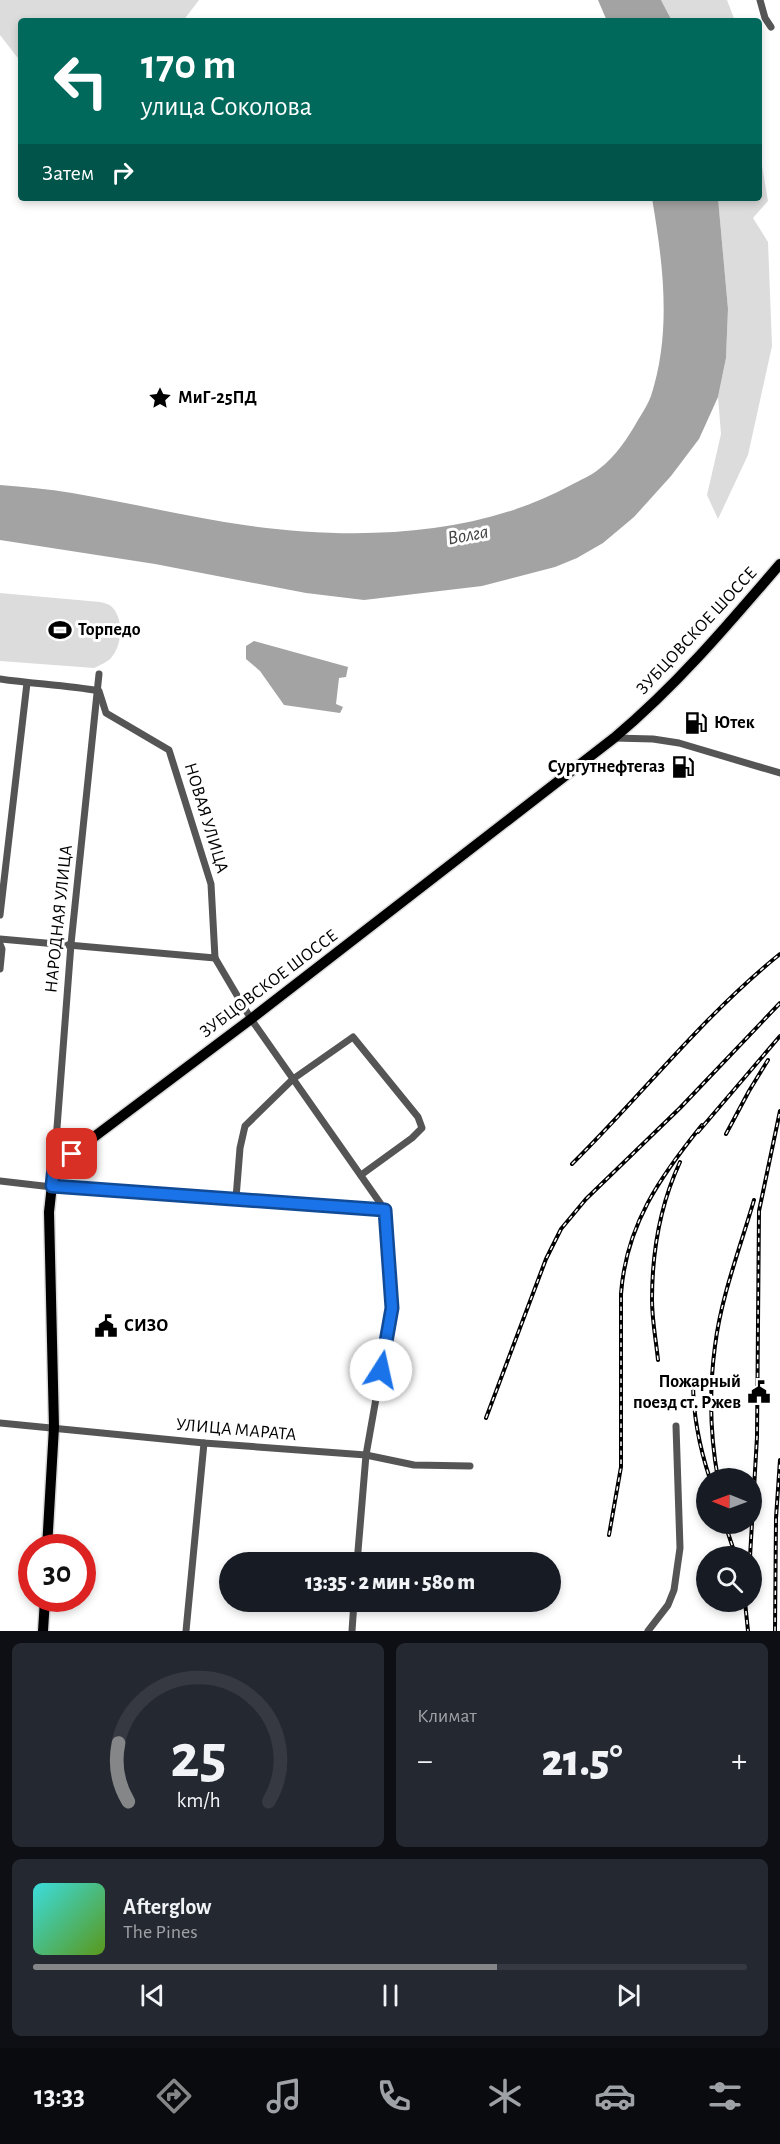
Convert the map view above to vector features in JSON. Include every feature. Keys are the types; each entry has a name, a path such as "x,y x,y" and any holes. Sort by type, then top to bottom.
{"main road":[{"name":"ЗУБЦОВСКОЕ ШОССЕ","path":"54,1167 251,1019 648,710 708,649 780,564"},
{"path":"48,1534 54,1427 49,1236 54,1167"},
{"path":"43,1631 44,1612"}],"street":[{"path":"760,0 765,18 771,27"},
{"name":"НАРОДНАЯ УЛИЦА","path":"54,1167 71,944 99,674"},
{"path":"0,679 99,690"},
{"path":"0,915 27,683"},
{"name":"НОВАЯ УЛИЦА","path":"99,690 106,714 170,750 211,884 215,958 251,1019 385,1210"},
{"path":"614,738 652,739 679,743 780,772"},
{"path":"0,969 2,949 0,941 71,944 215,958"},
{"path":"236,1198 240,1148 245,1126 293,1079 353,1037 418,1117 422,1128 412,1138 361,1175"},
{"path":"0,1181 385,1210 392,1308 366,1455 358,1552"},
{"name":"УЛИЦА МАРАТА","path":"0,1423 204,1443 366,1455 414,1465 470,1466"},
{"path":"648,1631 668,1605 674,1590 680,1548 676,1426"},
{"path":"186,1631 204,1443"},
{"path":"352,1631 353,1612"}],"shaded area":[{"path":"0,0 199,0 185,18 18,18 18,58 0,35"},
{"path":"661,0 727,0 734,18 670,18"},
{"path":"762,166 768,201 753,218 768,242 772,346 748,455 718,519 707,495 721,434 718,397 726,358 728,309 718,201 762,201"},
{"name":"Торпедо","path":"0,593 100,602 109,605 117,613 119,620 118,647 111,658 94,668 0,661"}],"water":[{"path":"598,0 661,0 670,18 606,18"},
{"name":"Волга","path":"652,201 718,201 728,309 726,358 718,397 699,439 671,476 634,517 603,543 577,558 555,567 482,586 364,600 306,593 155,564 0,540 0,485 72,493 251,526 332,533 374,533 456,525 534,502 585,478 605,464 616,453 634,427 651,396 662,347 664,297"},
{"path":"254,641 348,667 346,677 339,678 336,704 343,707 340,713 284,705 260,671 246,659 246,646"}],"railway":[{"path":"572,1164 699,1029 780,954"},
{"path":"486,1418 546,1259 561,1229 586,1199 680,1108 780,1003"},
{"path":"698,1132 780,1036"},
{"path":"726,1134 768,1060"},
{"path":"751,1546 757,1437 759,1211 780,1111"},
{"path":"609,1535 621,1467 621,1294 624,1269 630,1246 648,1203 672,1164 702,1125"},
{"path":"658,1360 653,1322 652,1282 662,1212 680,1162"},
{"path":"716,1468 711,1413 715,1346 726,1291 754,1200"},
{"path":"693,1381 697,1430 707,1468"},
{"path":"775,1631 776,1518 780,1460"},
{"path":"728,1534 732,1546"},
{"path":"746,1612 748,1631"}],"place":[{"name":"МиГ-25ПД","path":"160,398"},
{"name":"Торпедо","path":"60,630"},
{"name":"Ютек","path":"696,723"},
{"name":"Сургутнефтегаз","path":"683,767"},
{"name":"СИЗО","path":"106,1326"},
{"name":"Пожарный поезд ст. Ржев","path":"759,1392"}],"route":[{"path":"72,1154 54,1167 52,1186 385,1210 392,1308 381,1370"}]}
